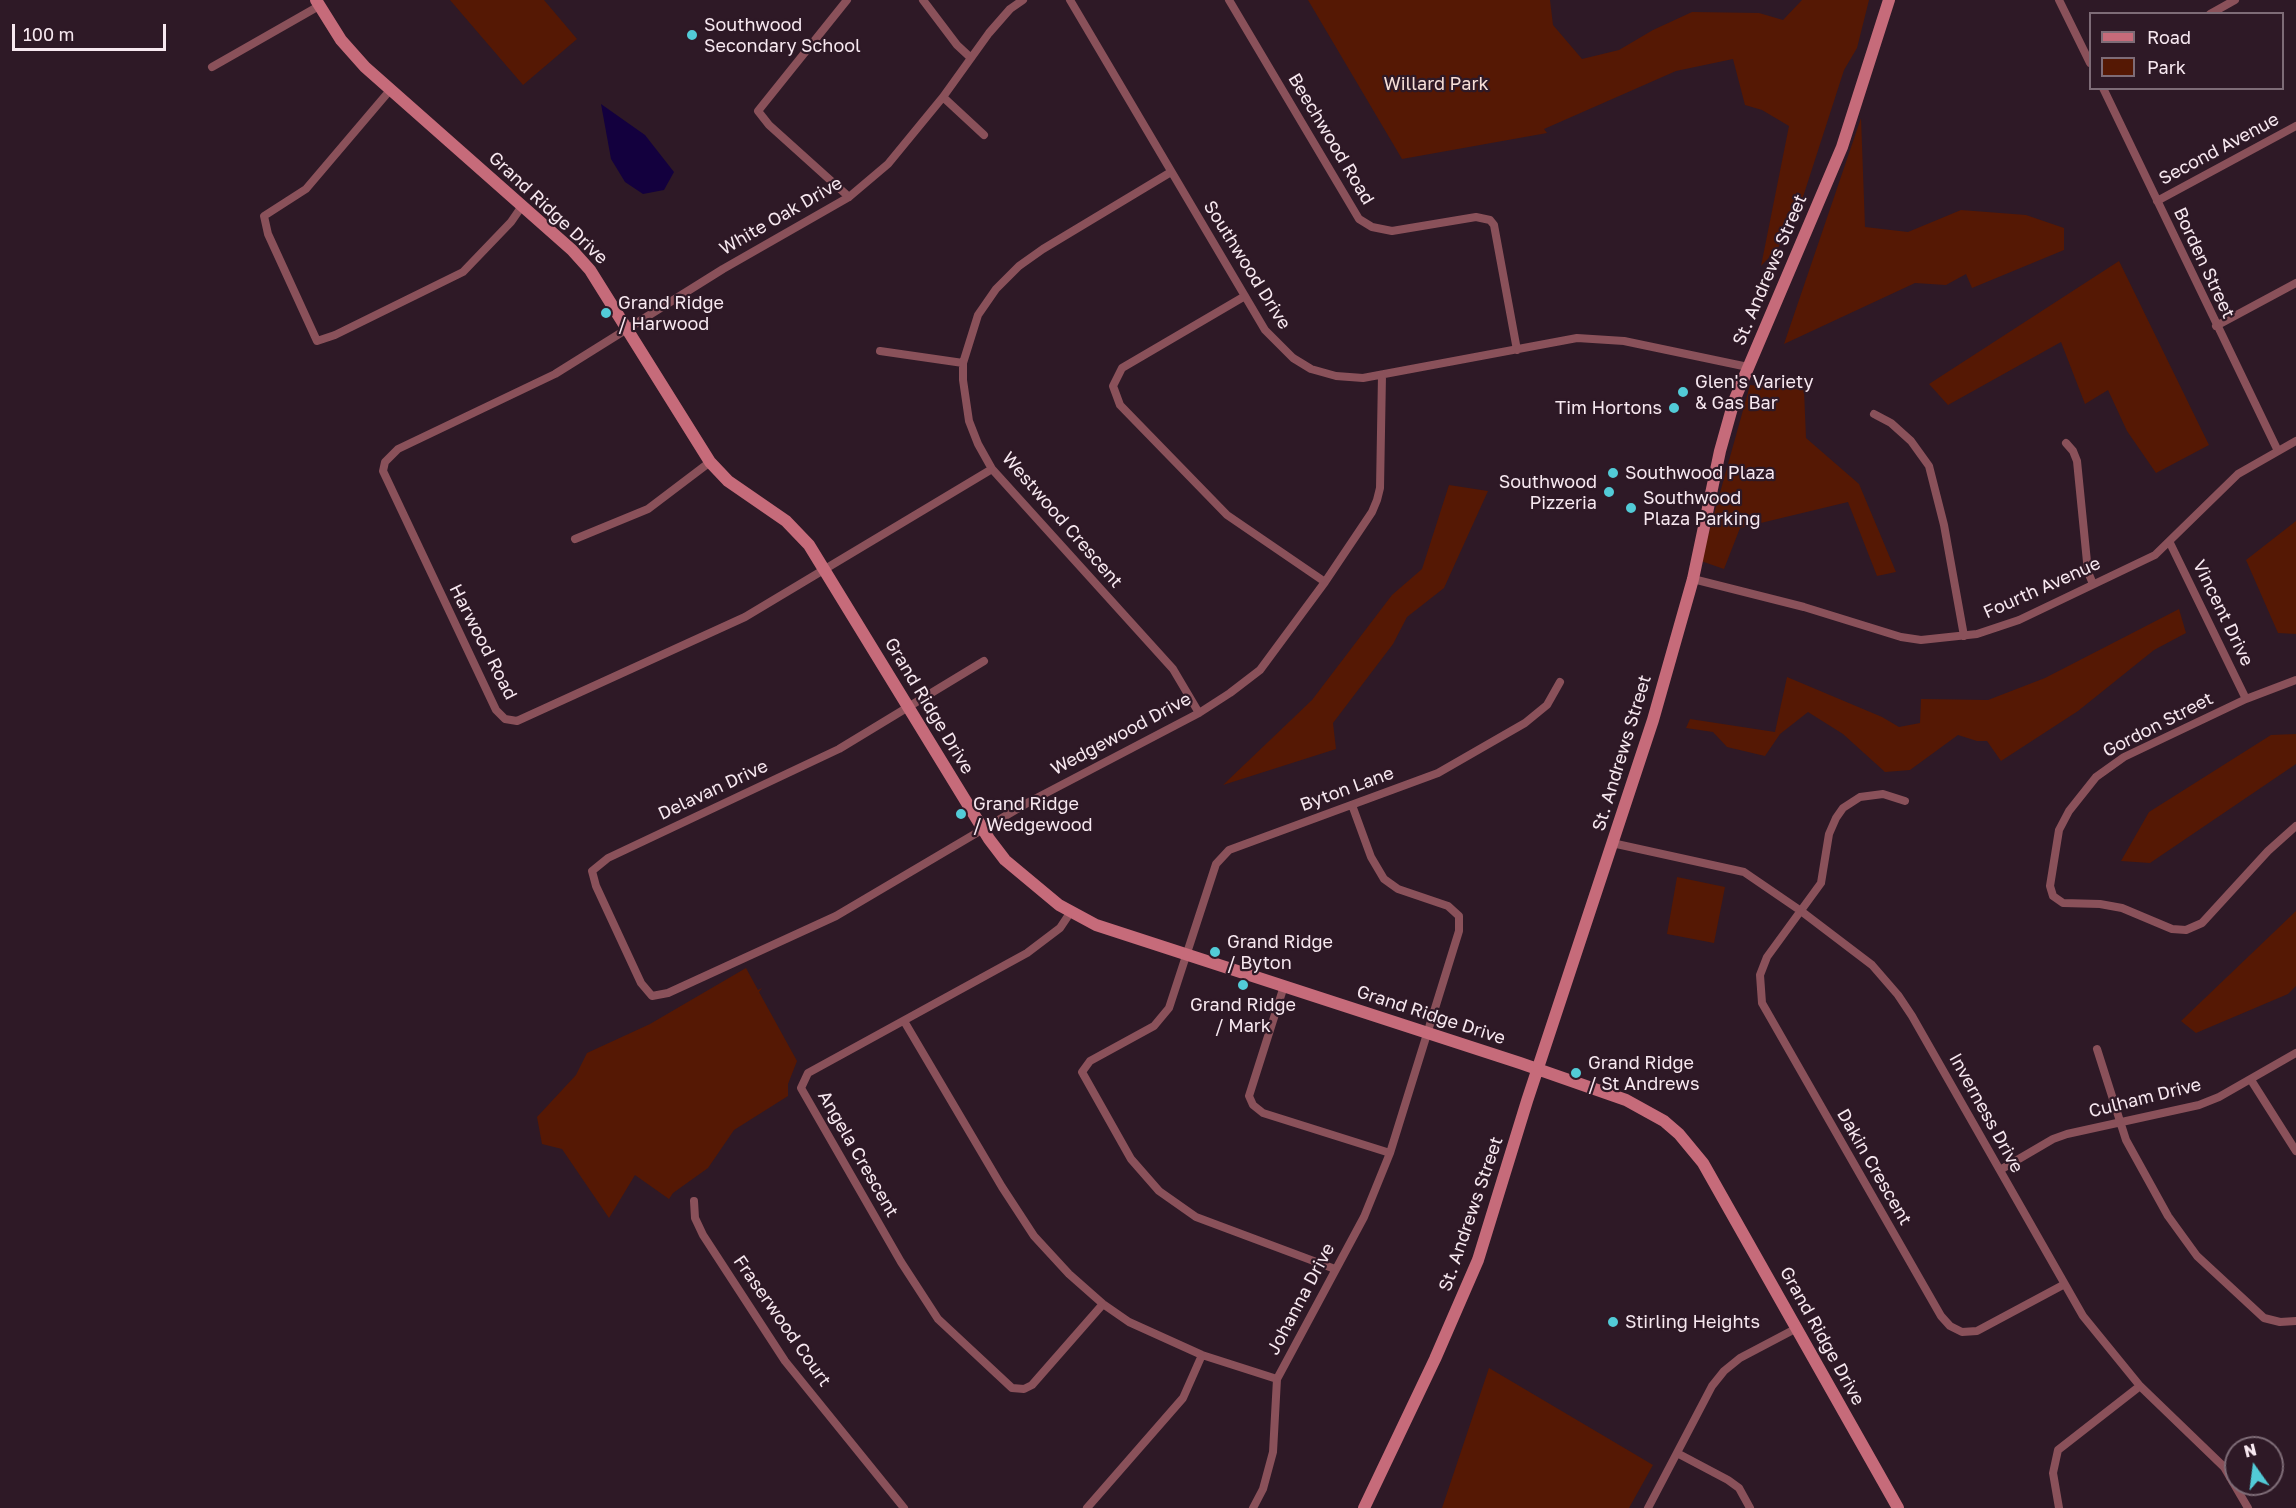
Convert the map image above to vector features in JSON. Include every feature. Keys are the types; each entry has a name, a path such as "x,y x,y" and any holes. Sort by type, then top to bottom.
{"street":[{"path":"847,0 758,111 769,125 849,197"},
{"path":"923,0 957,45 971,58"},
{"name":"White Oak Drive","path":"628,329 723,269 849,197 888,164 1010,9 1023,0"},
{"name":"Southwood Drive","path":"1070,0 1245,296 1278,344 1311,369 1336,376 1363,378 1577,338 1602,338 1748,367"},
{"name":"Beechwood Road","path":"1229,0 1359,219 1372,227 1392,231 1476,217 1490,220 1494,225 1517,350"},
{"name":"St. Andrews Street","path":"1364,1508 1436,1359 1478,1260 1653,720 1693,579 1720,450 1734,401 1833,171 1889,0"},
{"path":"2059,0 2089,59"},
{"path":"2214,12 2235,0"},
{"path":"212,67 318,3"},
{"name":"Grand Ridge Drive","path":"318,3 352,54 583,261 598,280 710,462 728,481 786,521 809,545 1005,860 1070,913 1096,925 1428,1033 1645,1108 1679,1134 1708,1170 1898,1508"},
{"path":"391,89 306,189 264,216 268,234 317,341 335,335 463,272 511,222 522,206"},
{"name":"Borden Street","path":"2104,90 2278,451"},
{"path":"943,97 984,135"},
{"name":"Second Avenue","path":"2157,201 2296,126"},
{"name":"Westwood Crescent","path":"1171,172 1019,266 996,289 978,315 963,363 969,421 978,444 992,469 1173,669 1199,712"},
{"path":"2216,326 2296,283"},
{"path":"1245,296 1122,368 1113,386 1120,405 1227,515 1325,582"},
{"name":"Harwood Road","path":"628,329 555,374 398,449 385,462 386,481 496,710 505,719 517,721 745,617 992,469"},
{"path":"880,351 963,363"},
{"name":"Wedgewood Drive","path":"668,993 836,916 983,828 1199,712 1230,693 1260,670 1325,582 1372,512 1377,500 1380,488 1382,375"},
{"path":"1874,414 1891,423 1911,441 1929,466 1944,525 1964,636"},
{"name":"Fourth Avenue","path":"1693,579 1921,640 1964,636 2000,628 2156,555 2238,474 2296,441"},
{"path":"2066,442 2077,461 2088,572 2093,584"},
{"path":"575,539 648,509 710,462"},
{"name":"Vincent Drive","path":"2170,543 2246,699"},
{"name":"Delavan Drive","path":"668,993 652,996 641,983 596,886 592,871 608,858 839,749 984,661"},
{"name":"Gordon Street","path":"2296,680 2246,699 2124,757 2096,777 2069,811 2059,830 2050,886 2053,896 2063,903 2100,904 2122,908 2172,929 2186,930 2202,923 2268,850 2296,826"},
{"name":"Byton Lane","path":"1335,1269 1196,1217 1159,1191 1131,1159 1088,1086 1083,1072 1090,1061 1154,1026 1169,1008 1216,864 1229,850 1438,772 1525,723 1547,705 1560,682"},
{"name":"Dakin Crescent","path":"1905,801 1895,796 1870,795 1860,797 1843,808 1829,834 1821,883 1764,966 1759,989 1762,1003 1941,1316 1950,1326 1962,1332 1977,1331 2063,1285"},
{"name":"Johanna Drive","path":"904,1021 1002,1187 1034,1236 1069,1274 1103,1304 1129,1322 1202,1355 1277,1379 1364,1217 1390,1153 1459,931 1459,916 1448,906 1398,889 1384,879 1371,857 1352,805"},
{"name":"Inverness Drive","path":"1612,843 1744,872 1801,911 1872,965 1898,995 2000,1170 2063,1285 2090,1325 2140,1386 2224,1467 2248,1508"},
{"name":"Angela Crescent","path":"1070,913 1060,928 1027,953 808,1073 801,1088 895,1251 938,1319 1012,1388 1024,1389 1032,1385 1103,1304"},
{"path":"1284,986 1249,1096 1252,1106 1263,1113 1390,1153"},
{"path":"2097,1049 2126,1140 2168,1216 2197,1256 2264,1318 2280,1322 2296,1321"},
{"name":"Culham Drive","path":"2000,1170 2053,1139 2199,1105 2251,1080 2296,1053"},
{"path":"2251,1080 2296,1151"},
{"name":"Fraserwood Court","path":"694,1201 695,1218 703,1235 785,1360 904,1508"},
{"path":"1648,1508 1712,1386 1724,1371 1740,1358 1797,1328"},
{"path":"1087,1508 1183,1398 1202,1355"},
{"path":"1253,1508 1263,1489 1273,1452 1277,1379"},
{"path":"2059,1508 2053,1473 2058,1450 2140,1386"},
{"path":"1677,1453 1728,1479 1739,1488 1750,1508"}],"green space":[{"path":"450,0 544,0 577,39 523,85"},
{"name":"Willard Park","path":"1308,0 1550,0 1553,25 1582,59 1619,50 1653,30 1692,12 1759,13 1783,20 1802,0 1869,0 1857,48 1844,70 1802,200 1778,248 1761,266 1789,126 1762,110 1745,105 1733,59 1676,71 1544,129 1547,133 1402,159"},
{"path":"1861,118 1865,227 1908,232 1961,210 2026,215 2064,228 2064,250 1972,288 1966,274 1946,285 1915,283 1784,344"},
{"path":"2119,261 2209,445 2156,473 2127,431 2108,390 2085,404 2061,342 1948,405 1929,384"},
{"path":"1750,385 1804,390 1806,438 1859,484 1896,572 1877,576 1848,502 1740,528 1724,569 1701,561"},
{"path":"1449,485 1488,491 1444,588 1407,617 1393,644 1333,723 1336,749 1223,785 1312,700 1392,595 1422,569"},
{"path":"2296,521 2296,634 2278,633 2246,560"},
{"path":"2179,609 2186,633 2154,650 2078,711 2001,761 1987,741 1977,741 1958,735 1910,770 1885,772 1843,734 1808,712 1780,734 1765,756 1727,747 1713,732 1686,728 1690,719 1775,732 1787,677 1882,717 1899,727 1920,723 1921,699 1988,700 2045,678"},
{"path":"2296,734 2296,764 2150,863 2121,861 2149,812 2271,735"},
{"path":"1677,877 1725,887 1714,943 1667,934"},
{"path":"2296,911 2296,986 2288,994 2196,1033 2181,1021"},
{"path":"746,968 758,990 762,988 759,992 797,1061 788,1084 788,1096 734,1130 708,1168 673,1193 669,1199 635,1175 609,1218 562,1149 542,1144 537,1117 576,1075 587,1053 650,1024"},
{"path":"1489,1368 1653,1465 1629,1508 1442,1508"}],"shaded area":[{"path":"601,104 645,135 674,172 664,190 643,194 625,182 611,159"}],"place":[{"name":"Southwood Secondary School","path":"692,35"},
{"name":"Grand Ridge / Harwood","path":"606,313"},
{"name":"Glen's Variety & Gas Bar","path":"1683,392"},
{"name":"Tim Hortons","path":"1674,408"},
{"name":"Southwood Plaza","path":"1613,473"},
{"name":"Southwood Pizzeria","path":"1609,492"},
{"name":"Southwood Plaza Parking","path":"1631,508"},
{"name":"Grand Ridge / Wedgewood","path":"961,814"},
{"name":"Grand Ridge / Byton","path":"1215,952"},
{"name":"Grand Ridge / Mark","path":"1243,985"},
{"name":"Grand Ridge / St Andrews","path":"1576,1073"},
{"name":"Stirling Heights","path":"1613,1322"}]}
